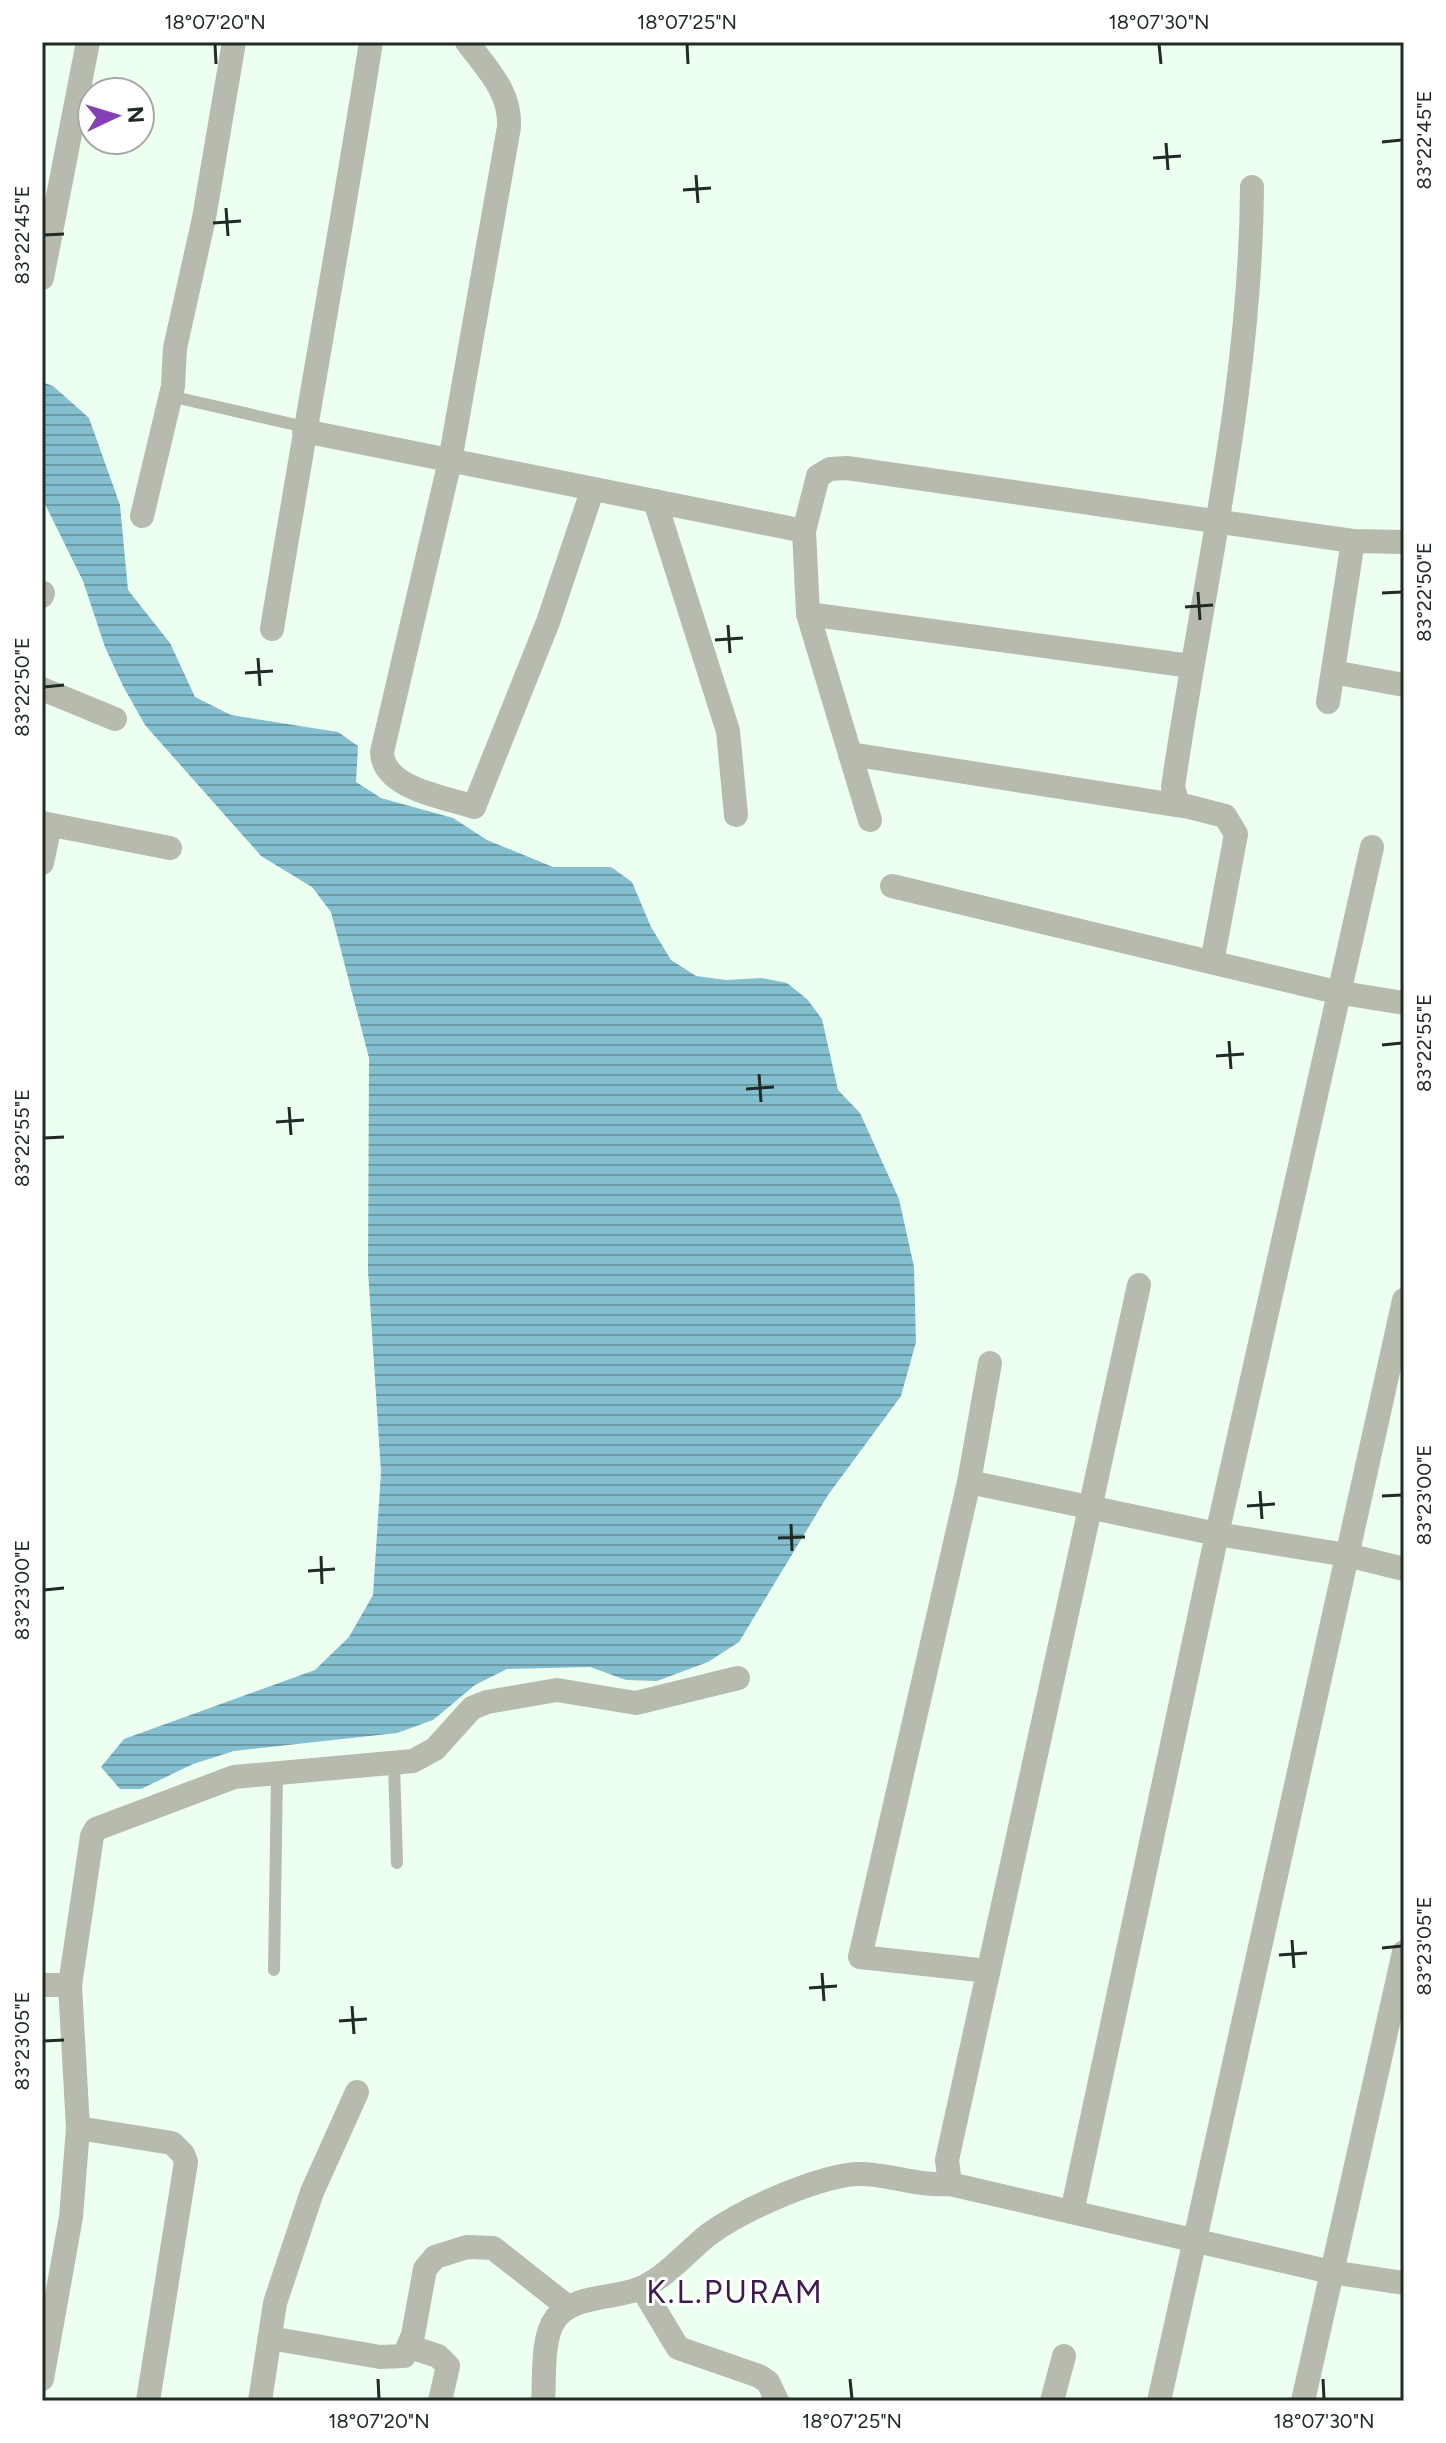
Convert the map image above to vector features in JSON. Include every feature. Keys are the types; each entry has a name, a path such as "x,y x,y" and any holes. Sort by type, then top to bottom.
{"street":[{"path":"42,278 88,42"},
{"path":"142,516 170,396 175,348 204,218 234,42"},
{"path":"272,629 305,429 328,320 371,42"},
{"path":"467,42 504,92 510,110 450,461 382,761 384,769 395,779 474,807 543,636 589,500"},
{"path":"1182,806 1175,799 1173,787 1235,419 1252,268 1252,187"},
{"path":"305,429 804,531"},
{"path":"870,820 808,614 804,531 818,476 830,469 847,468 1353,541 1404,542"},
{"path":"655,501 728,731 736,815"},
{"path":"1328,702 1353,541"},
{"path":"808,614 1191,666"},
{"path":"1333,672 1404,685"},
{"path":"42,689 115,719"},
{"path":"850,754 1182,806 1225,816 1236,834 1212,962"},
{"path":"42,863 46,824 170,848"},
{"path":"1072,2212 1336,992 1372,847"},
{"path":"892,886 1336,992 1404,1003"},
{"path":"950,2184 947,2160 1088,1505 1139,1285"},
{"path":"1159,2401 1404,1300"},
{"path":"988,1971 860,1957 969,1482 990,1363"},
{"path":"969,1482 1217,1534 1347,1555 1404,1569"},
{"path":"42,2379 71,2217 78,2128 70,1985 92,1836 96,1829 234,1777 394,1763 429,1753 472,1708 487,1702 557,1690 636,1703 738,1678"},
{"path":"1303,2401 1404,1952"},
{"path":"42,1985 70,1985"},
{"path":"260,2401 275,2303 312,2192 357,2092"},
{"path":"78,2128 172,2143 186,2162 148,2401"},
{"path":"543,2401 547,2348 555,2319 568,2307 642,2288 735,2218 818,2183 871,2174 914,2184 950,2184 1331,2272 1404,2283"},
{"path":"270,2338 398,2358 410,2347 425,2269 435,2257 467,2247 493,2248 568,2307"},
{"path":"642,2288 678,2348 759,2376 768,2382 777,2401"},
{"path":"410,2347 438,2356 448,2366 440,2401"},
{"path":"1052,2401 1064,2356"}],"lane":[{"path":"170,396 305,429"},
{"path":"394,1763 397,1863"},
{"path":"274,1970 277,1774"}],"water":[{"path":"42,382 53,386 89,418 120,505 128,590 170,643 195,697 231,715 338,732 358,746 356,782 381,798 453,818 487,840 553,867 611,867 632,882 651,927 671,960 696,976 726,980 762,978 787,983 807,999 822,1019 838,1090 860,1113 899,1199 914,1267 916,1342 901,1396 828,1495 739,1642 708,1662 657,1681 626,1680 590,1667 507,1669 475,1685 433,1720 397,1733 234,1751 193,1764 141,1789 120,1789 101,1767 124,1739 315,1670 349,1637 373,1595 381,1472 368,1271 369,1058 331,912 312,887 261,856 145,725 123,686 105,647 83,581 42,498"}],"district":[{"name":"K.L.PURAM","path":"735,2292"}]}
